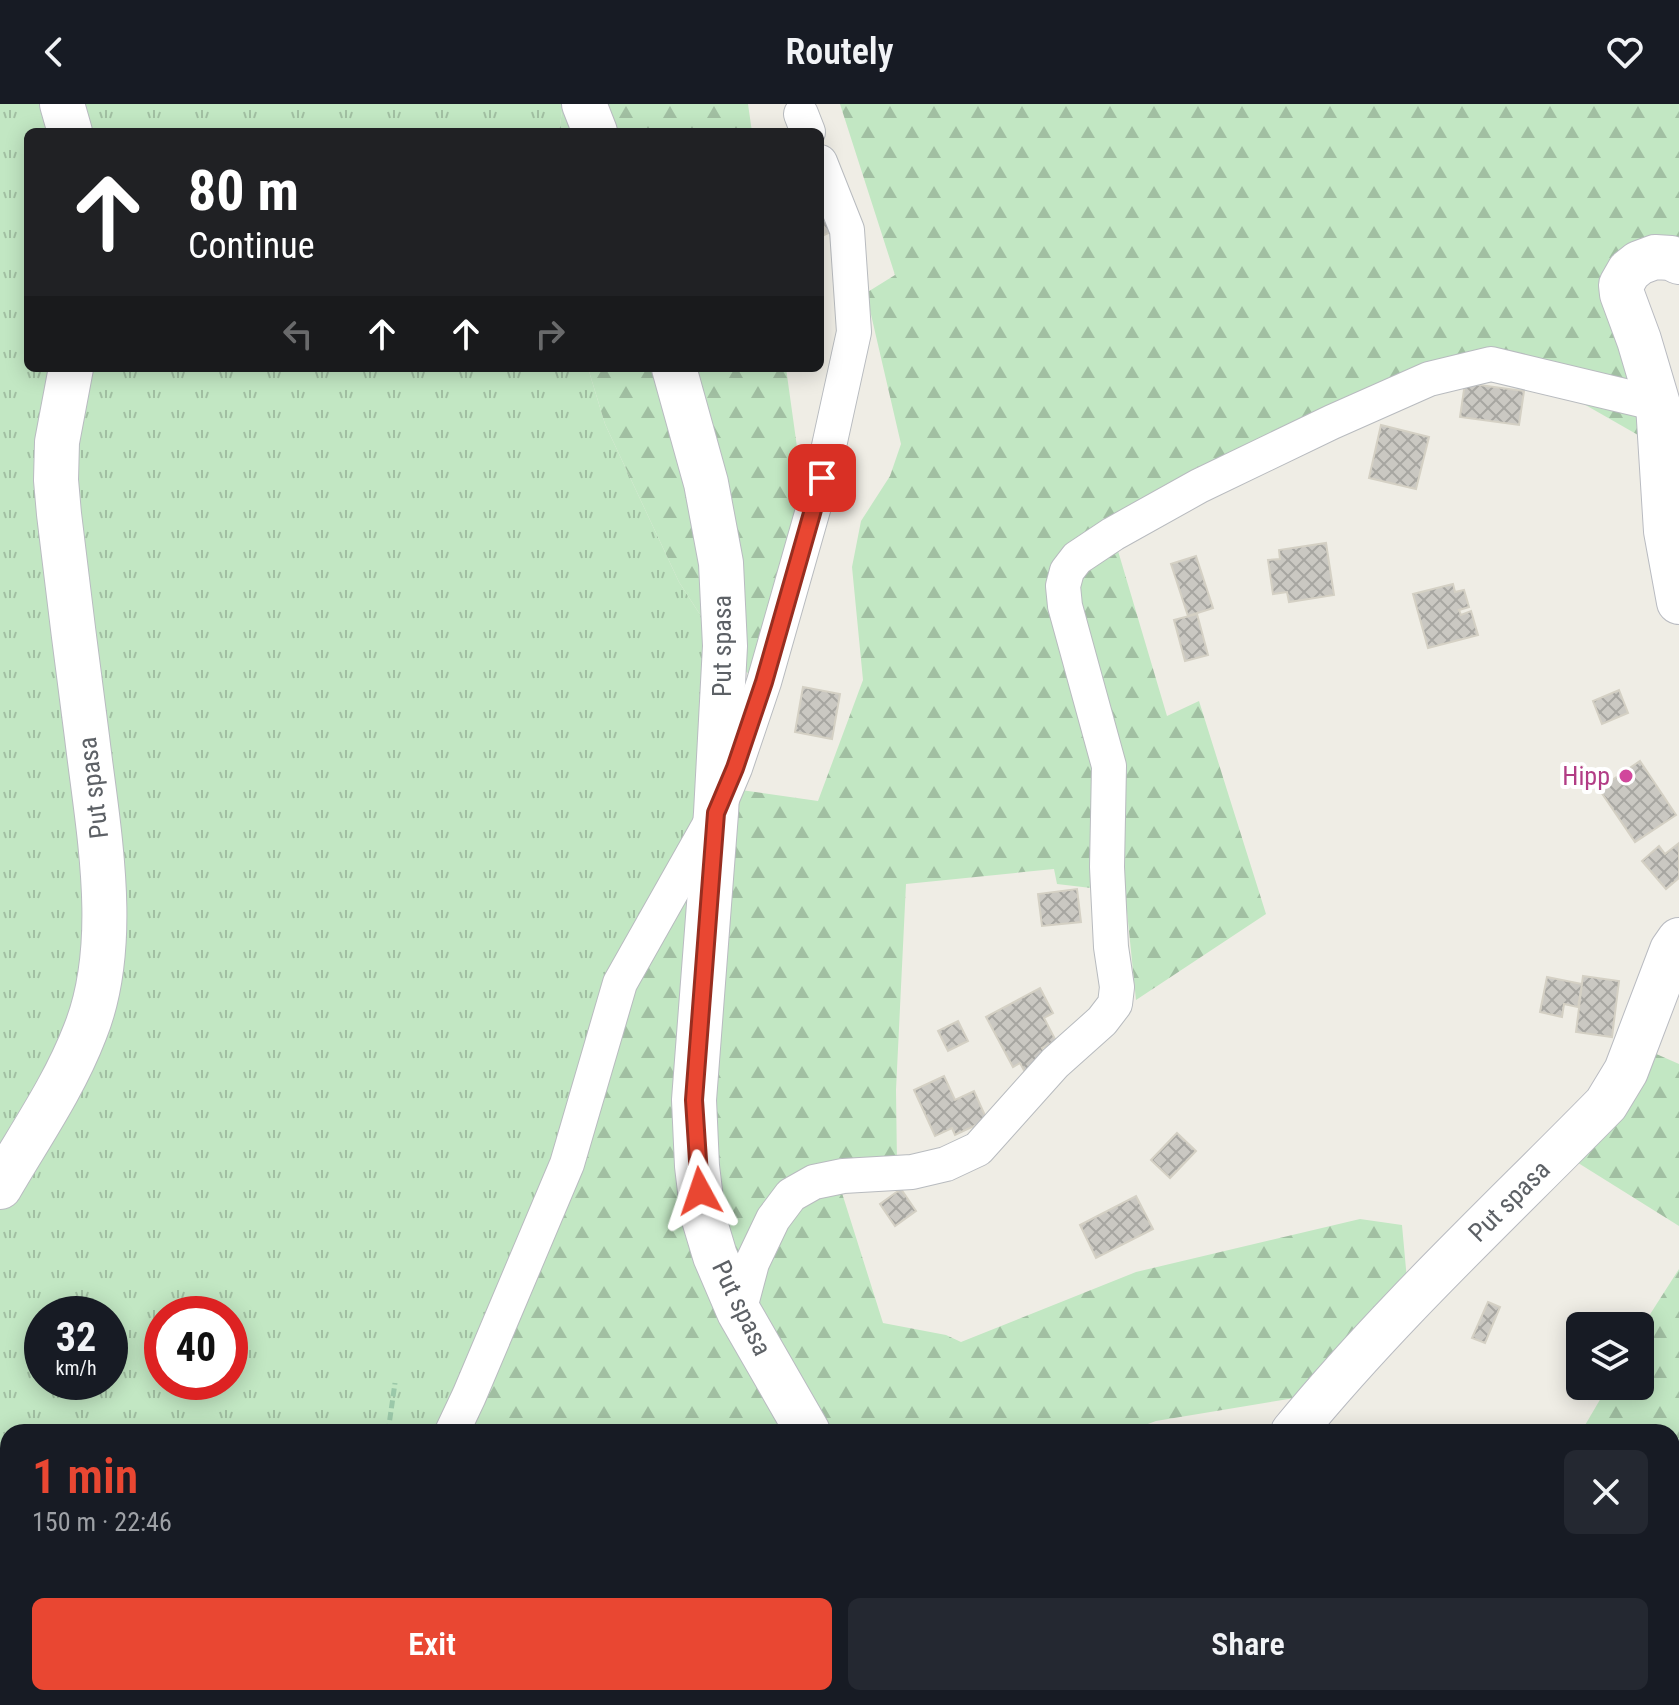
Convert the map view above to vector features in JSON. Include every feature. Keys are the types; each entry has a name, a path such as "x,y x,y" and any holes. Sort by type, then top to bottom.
{"street":[{"path":"62,104 69,128"},
{"path":"584,104 593,128"},
{"path":"456,1424 567,1164 620,983 716,813 764,682 822,478 854,332 847,230 824,172"},
{"path":"1679,262 1655,257 1639,263 1629,271 1621,285 1658,404 1666,531 1679,602"},
{"path":"739,1312 752,1263 773,1219 791,1195 814,1182 843,1176 912,1172 946,1164 978,1149 1055,1063 1102,1021 1115,1004 1117,987 1111,947 1107,867 1109,766 1065,606 1063,586 1067,571 1077,558 1199,486 1415,385 1463,369 1491,364 1658,404"},
{"name":"Put spasa","path":"0,1187 63,1080 86,1031 97,993 102,959 102,873 56,480 57,442 70,372"},
{"name":"Put spasa","path":"675,372 706,483 721,563 725,646 695,1113 703,1216 715,1256 739,1312 803,1424"},
{"name":"Put spasa","path":"1300,1424 1409,1302 1606,1104 1626,1071 1672,950 1679,940"}],"path":[{"path":"389,1424 395,1383"}],"green space":[{"path":"0,104 563,104 560,128 24,128 24,372 589,372 605,424 679,582 732,664 733,725 455,1424 0,1424"},
{"path":"563,104 748,104 751,128 560,128"},
{"path":"840,104 1679,104 1679,271 1637,273 1659,447 1533,375 1491,364 1113,534 1167,716 1199,701 1266,914 1136,1000 1125,892 1057,884 1054,869 906,884 896,1090 897,1165 836,1174 883,1323 946,1335 961,1342 1136,1272 1360,1219 1402,1225 1409,1302 1325,1393 1148,1424 455,1424 620,983 727,788 818,801 863,680 852,567 861,521 890,476 901,444 866,293 895,275"},
{"path":"589,372 787,372 808,526 764,682 732,664 679,582 605,424"},
{"path":"1645,1049 1679,1064 1679,1226 1559,1151"},
{"path":"1679,1269 1679,1424 1586,1424 1600,1400 1654,1400 1654,1312 1652,1312"}],"building":[{"path":"824,206 837,229 824,235"},
{"path":"1465,383 1524,391 1519,425 1460,417"},
{"path":"1381,425 1429,437 1416,489 1369,478"},
{"path":"1326,543 1334,595 1289,602 1287,592 1273,594 1268,560 1280,559 1279,550"},
{"path":"1196,556 1213,608 1188,616 1171,564"},
{"path":"1453,584 1455,592 1464,590 1469,607 1459,610 1461,615 1471,611 1478,635 1428,648 1413,594"},
{"path":"1197,614 1208,655 1185,661 1174,620"},
{"path":"803,687 840,694 832,739 795,732"},
{"path":"1619,690 1628,713 1602,724 1593,701"},
{"path":"1640,761 1676,815 1635,842 1599,789"},
{"path":"1679,843 1679,878 1666,889 1642,861 1659,846 1665,854"},
{"path":"1077,889 1081,922 1042,926 1038,894"},
{"path":"1583,976 1619,981 1612,1037 1576,1032"},
{"path":"1547,977 1582,984 1578,1007 1564,1004 1562,1017 1540,1012"},
{"path":"1040,988 1053,1013 1044,1018 1056,1041 1042,1048 1054,1070 1031,1083 1020,1063 1013,1067 986,1017"},
{"path":"958,1021 968,1041 948,1051 938,1031"},
{"path":"944,1076 955,1100 974,1091 987,1120 955,1135 952,1128 935,1136 914,1090"},
{"path":"1177,1133 1196,1151 1170,1178 1151,1160"},
{"path":"901,1189 916,1211 895,1226 880,1204"},
{"path":"1136,1196 1153,1229 1096,1258 1080,1225"},
{"path":"1488,1302 1500,1307 1485,1343 1472,1338"}],"place":[{"name":"Hipp","path":"1626,776"}],"route":[{"path":"700,1191 694,1100 716,813 764,682 822,478"}]}
